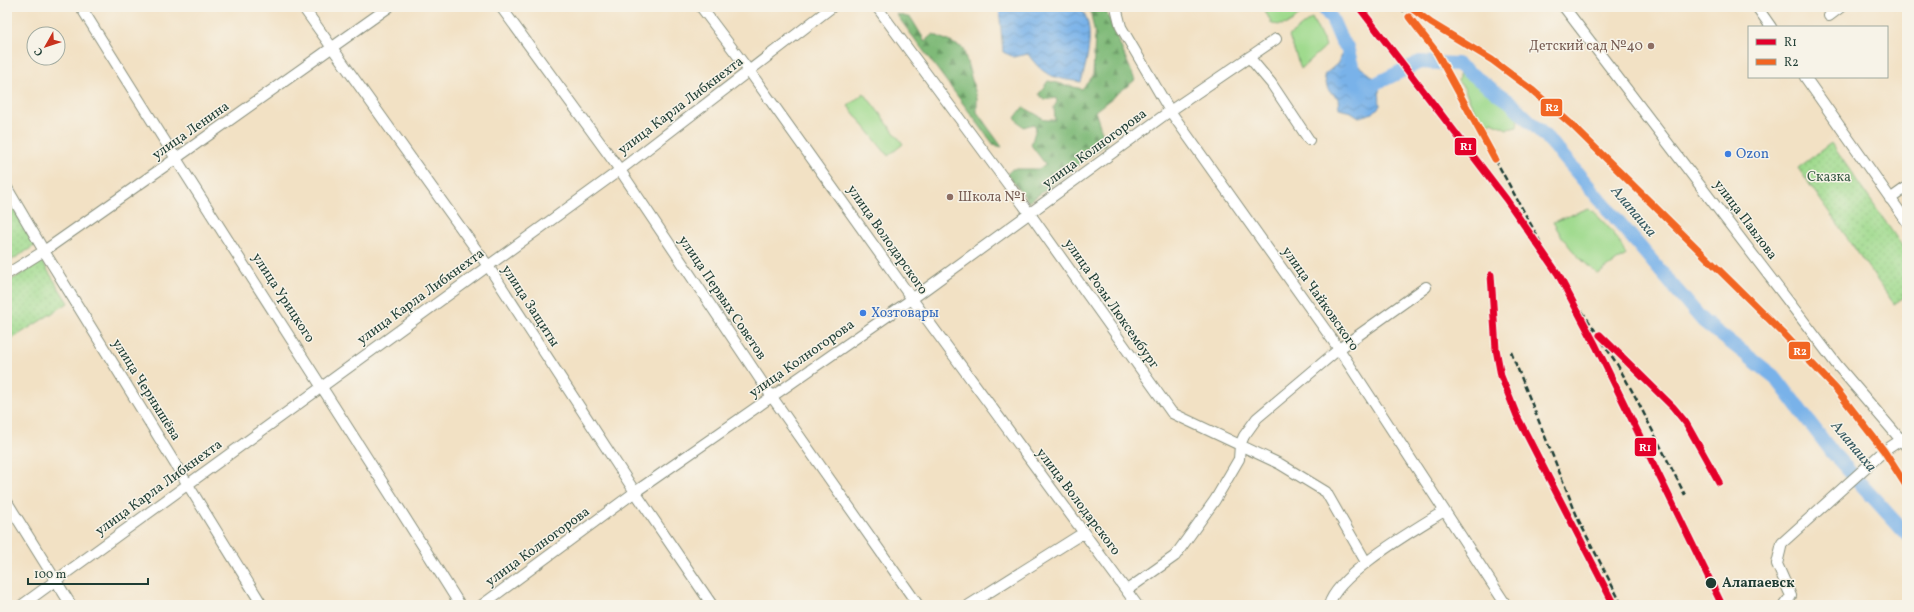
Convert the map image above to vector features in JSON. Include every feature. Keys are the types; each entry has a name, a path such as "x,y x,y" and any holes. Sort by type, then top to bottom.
{"street":[{"name":"улица Урицкого","path":"81,7 175,159 322,385 460,605"},
{"name":"улица Защиты","path":"303,7 488,266 712,605"},
{"name":"улица Ленина","path":"7,274 44,251 389,7"},
{"name":"улица Первых Советов","path":"501,7 620,170 772,397 918,605"},
{"name":"улица Володарского","path":"702,7 912,299 1137,605"},
{"name":"улица Карла Либкнехта","path":"22,605 188,485 322,385 620,170 750,72 832,7"},
{"name":"улица Розы Люксембург","path":"877,7 1030,214 1172,413 1280,464 1326,492 1366,562"},
{"name":"улица Чайковского","path":"1116,7 1121,27 1170,111 1339,349 1506,605"},
{"name":"улица Павлова","path":"1564,7 1837,365 1905,441"},
{"path":"1757,7 1770,26"},
{"path":"1829,16 1841,7"},
{"name":"улица Колногорова","path":"482,605 636,492 912,299 1170,111 1276,39"},
{"path":"1249,56 1271,83 1309,140"},
{"path":"1806,78 1907,222"},
{"path":"1890,199 1907,187"},
{"name":"улица Чернышёва","path":"7,188 44,251 262,605"},
{"path":"1127,590 1175,556 1215,500 1239,458 1240,445 1244,436 1257,418 1339,349 1426,287"},
{"path":"1784,605 1791,596 1777,564 1782,543 1871,462 1905,441"},
{"path":"7,502 71,605"},
{"path":"1329,605 1334,593 1366,562 1444,511"},
{"path":"969,605 1083,533"}],"green space":[{"path":"1088,7 1104,7 1135,80 1095,111 1106,144 1029,202 1007,174 1012,169 1038,169 1046,165 1031,145 1036,128 1034,124 1023,127 1015,118 1023,107 1046,120 1055,120 1054,107 1057,102 1056,98 1044,100 1039,94 1048,81 1082,89 1093,76 1095,35 1090,9"},
{"path":"1263,7 1305,7 1294,20 1288,24 1278,25 1272,24"},
{"path":"896,14 911,18 925,41 933,34 963,48 977,98 977,112 1002,147 994,145"},
{"path":"1312,18 1326,46 1301,69 1289,36"},
{"path":"1460,72 1492,93 1518,118 1517,127 1507,129 1492,122 1483,129 1464,88 1458,81"},
{"path":"864,93 903,144 888,156 848,106"},
{"name":"Сказка","path":"1831,143 1907,253 1907,295 1894,304 1798,168"},
{"path":"7,197 36,245 7,263"},
{"path":"1589,208 1615,235 1626,255 1598,274 1573,251 1553,222"},
{"path":"42,261 68,303 7,342 7,283"}],"water":[{"path":"999,7 1079,7 1088,23 1089,32 1088,54 1081,82 1050,75 1039,68 1028,54 1014,57 1003,52"},
{"path":"1347,47 1349,53 1358,66 1375,79 1379,88 1380,106 1373,113 1359,117 1351,112 1339,109 1338,98 1328,90 1324,75 1337,64"}],"waterway":[{"name":"Алапаиха","path":"1323,7 1332,19 1342,42 1347,47 1359,92 1420,62 1457,64 1510,102 1551,142 1703,321 1776,378 1832,452 1907,535"}],"railway":[{"path":"1400,7 1419,28 1437,53 1558,274"},
{"path":"1410,7 1431,23 1492,60 1532,90 1571,124 1783,333 1836,389 1884,451 1907,487"},
{"path":"1491,275 1496,349 1501,376 1517,416 1614,605"},
{"path":"1562,281 1617,364 1685,495"},
{"path":"1609,345 1653,385 1677,412 1719,482"},
{"path":"1511,352 1579,521 1622,605"}],"transit line":[{"name":"R1","path":"1359,7 1506,199 1558,274 1596,346 1722,605"},
{"name":"R2","path":"1410,7 1431,23 1492,60 1532,90 1571,124 1783,333 1836,389 1884,451 1907,487"},
{"name":"R2","path":"1409,17 1437,53 1495,159"},
{"name":"R1","path":"1491,275 1496,349 1501,376 1517,416 1614,605"},
{"name":"R1","path":"1600,335 1673,407 1686,423 1719,482"}],"place":[{"name":"Детский сад №40","path":"1651,46"},
{"name":"Ozon","path":"1728,154"},
{"name":"Школа №1","path":"950,197"},
{"name":"Хозтовары","path":"863,313"},
{"name":"Алапаевск","path":"1711,583"}]}
